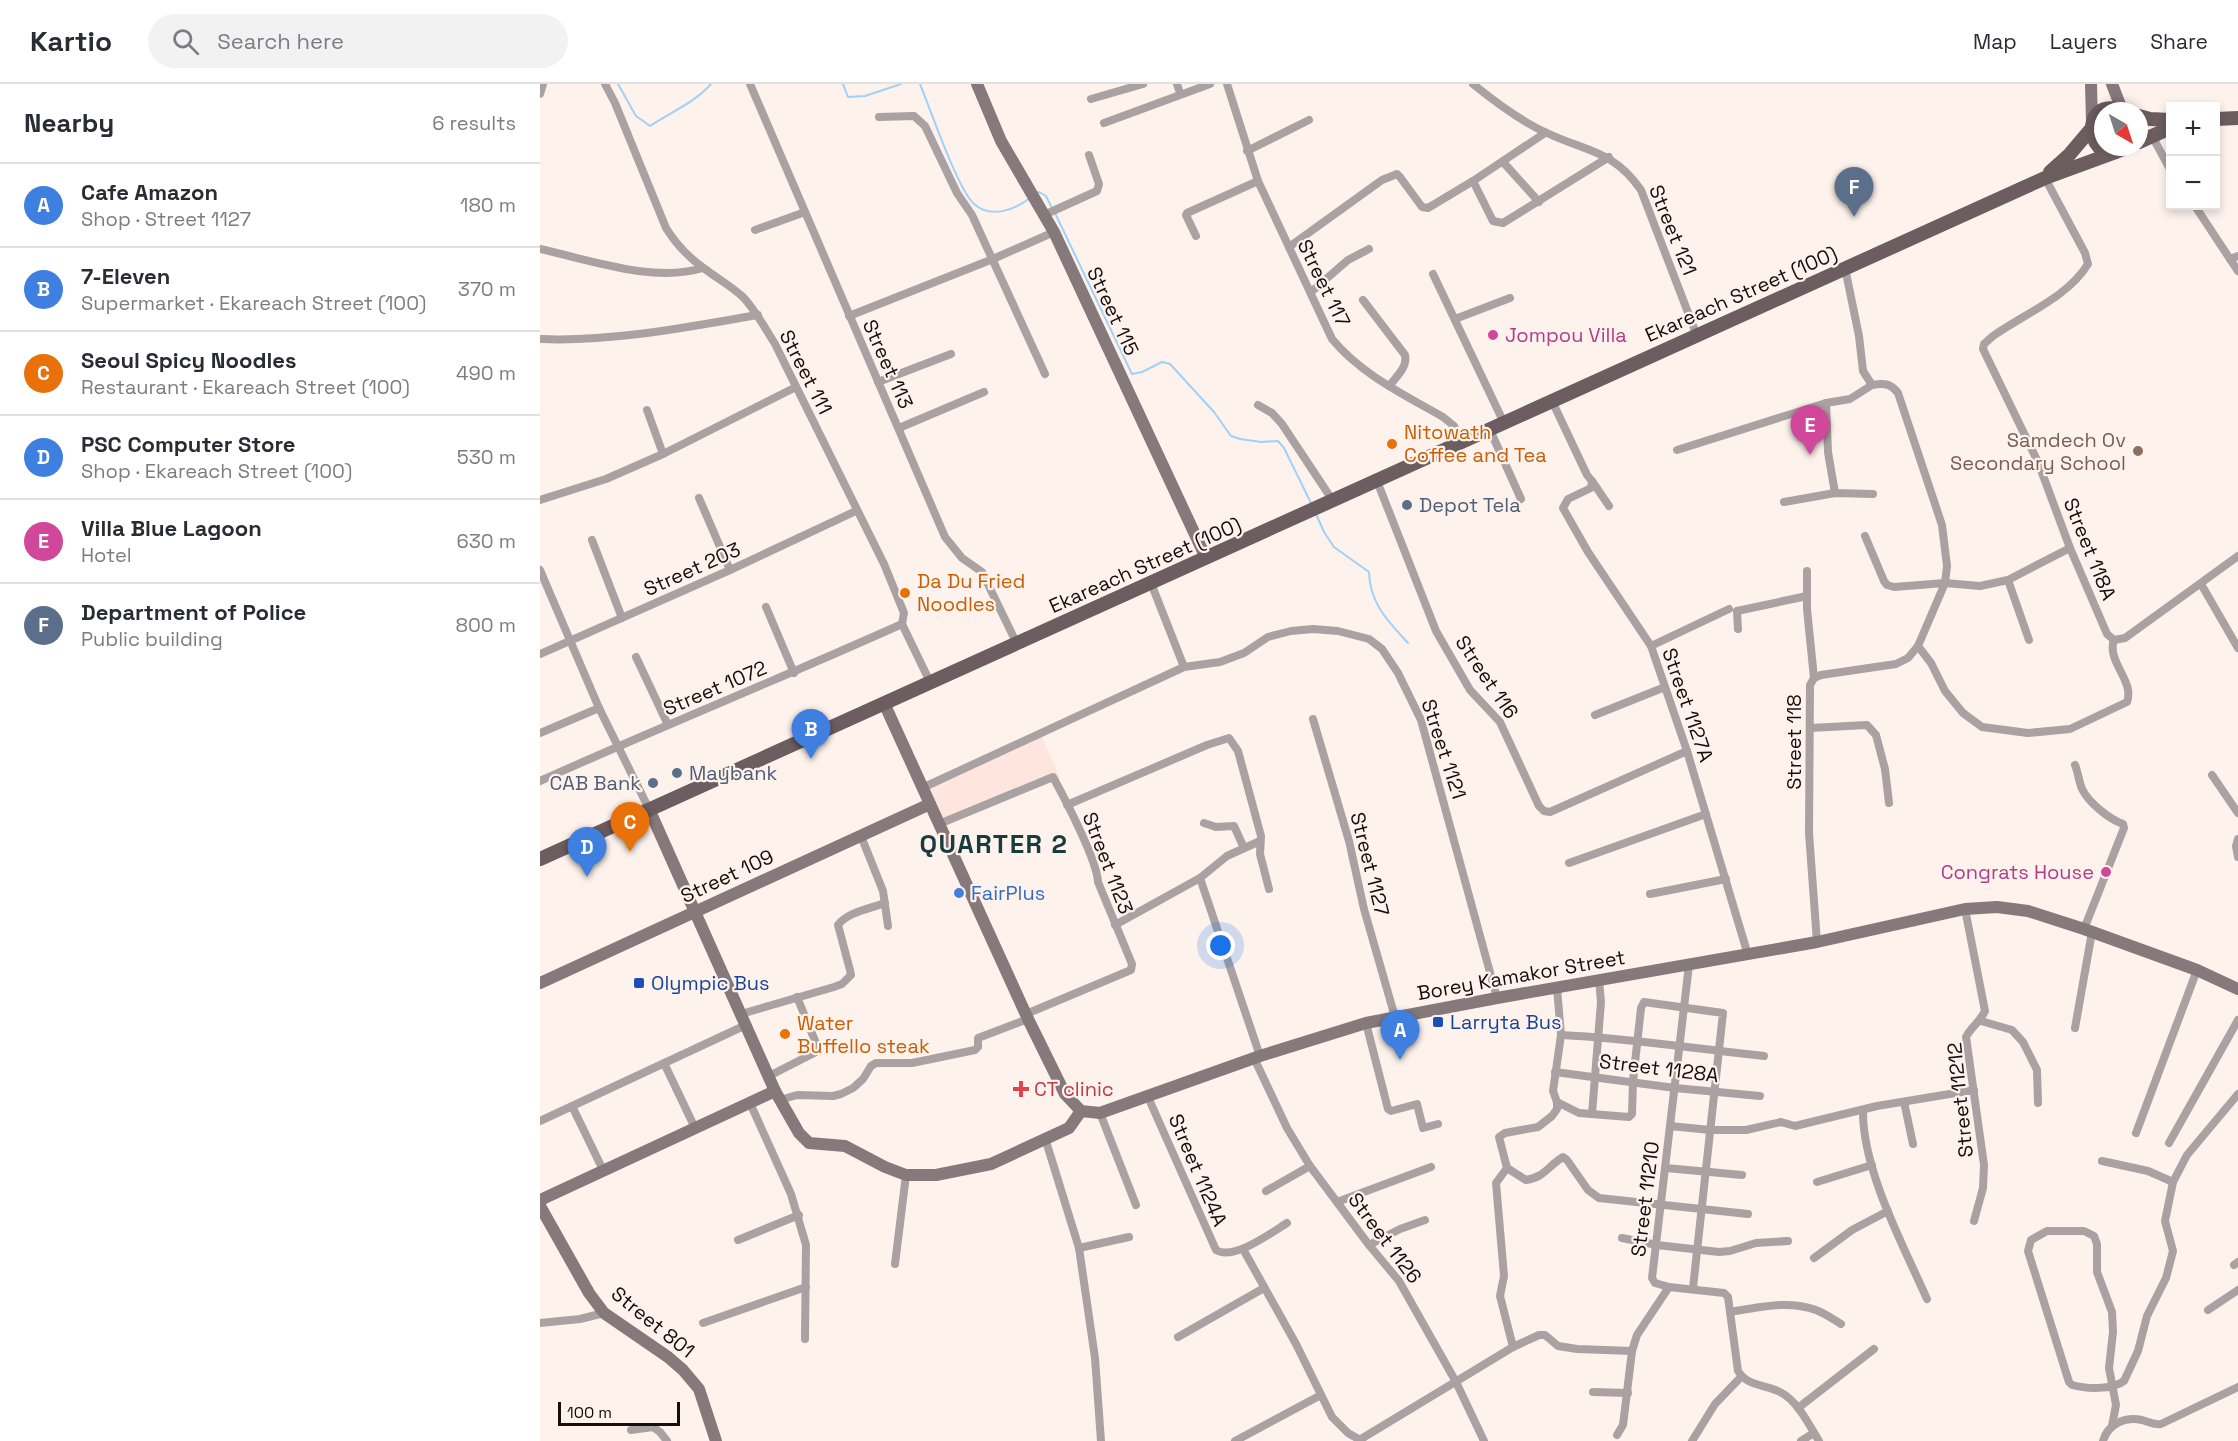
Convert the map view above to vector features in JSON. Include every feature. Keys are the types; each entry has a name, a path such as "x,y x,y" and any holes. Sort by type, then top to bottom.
{"main road":[{"name":"Street 115","path":"977,84 1001,141 1054,232 1206,558"},
{"path":"2091,84 2094,141"},
{"path":"2112,84 2120,102"},
{"path":"2148,117 2166,119"},
{"path":"2220,119 2238,118"},
{"path":"2044,177 2069,155 2094,122"},
{"path":"2148,138 2166,130"},
{"path":"2044,177 2103,156"},
{"name":"Ekareach Street (100)","path":"540,859 1328,504 2044,177"},
{"path":"649,809 778,1096 799,1133 809,1143 845,1146 906,1175 961,1172 992,1164 1069,1128 1081,1112 1065,1094 1027,1017 884,704"},
{"name":"Street 109","path":"540,983 930,804"},
{"name":"Borey Kamakor Street","path":"1081,1112 1100,1113 1257,1057 1366,1023 1478,1001 1817,942 1965,909 1997,907 2028,911 2088,930 2197,970 2238,988"},
{"path":"540,1200 750,1103 778,1096"},
{"name":"Street 801","path":"540,1206 604,1313 683,1370 699,1389 716,1441"}],"street":[{"path":"540,94 543,84"},
{"name":"Street 111","path":"605,84 666,228 677,245 703,268 730,286 758,315 884,564 904,613 902,624 930,682"},
{"name":"Street 113","path":"750,84 945,537 962,558 982,572 1017,644"},
{"path":"1091,99 1143,84"},
{"path":"1177,84 1180,93"},
{"path":"1104,123 1180,93 1210,84"},
{"name":"Street 117","path":"1227,84 1258,181 1332,339 1346,356 1363,370 1443,417 1454,426 1462,442"},
{"name":"Street 121","path":"1473,84 1495,102 1545,133 1609,157 1631,176 1641,190 1697,336"},
{"path":"879,117 914,116 920,119 925,126 957,192 972,215 1046,374"},
{"path":"1248,152 1309,120"},
{"path":"1289,247 1392,175 1397,174 1400,177 1425,208 1473,181 1545,133"},
{"path":"2152,136 2166,162"},
{"path":"1042,210 1097,191 1099,184 1089,155"},
{"path":"1473,181 1493,221 1498,224 1539,202 1609,157"},
{"path":"1503,162 1539,202"},
{"name":"Street 118A","path":"2044,177 2085,253 2088,264 2064,290 2000,331 1984,344 1983,349 2038,462 2070,548 2107,634 2114,640"},
{"path":"1196,236 1187,213 1258,181"},
{"path":"2198,210 2234,257 2238,271"},
{"path":"755,230 805,212"},
{"path":"849,316 993,259 1054,232"},
{"path":"540,249 607,265 657,273 685,274 703,268"},
{"path":"1311,292 1348,260 1369,249"},
{"path":"1677,450 1826,403 1850,399 1872,386 1863,371 1845,268"},
{"path":"1433,274 1504,423"},
{"path":"1455,320 1510,298"},
{"path":"1363,300 1405,355 1407,361 1389,386"},
{"path":"540,339 560,340 664,330 758,315"},
{"path":"878,382 951,354"},
{"name":"Street 118","path":"1817,942 1809,833 1810,685 1814,678 1821,675 1896,664 1908,658 1918,646 1945,583 1947,566 1942,525 1898,393 1893,387 1884,383 1872,386"},
{"path":"540,500 606,479 663,454 796,387"},
{"path":"899,428 984,392"},
{"path":"1552,401 1587,475 1609,506"},
{"path":"1826,403 1828,452 1835,493"},
{"path":"1258,405 1272,413 1281,424 1328,504"},
{"path":"647,410 663,454"},
{"path":"1490,430 1521,499"},
{"name":"Street 116","path":"1377,481 1436,631 1470,690 1500,722 1539,806 1544,811 1550,812 1687,751"},
{"name":"Street 1127A","path":"1592,481 1591,488 1568,499 1563,508 1593,561 1651,646 1707,814 1748,954"},
{"path":"1784,502 1835,493 1873,494"},
{"path":"699,498 730,570"},
{"name":"Street 203","path":"540,654 730,570 856,511"},
{"path":"1864,536 1878,572 1887,585 1945,583 1980,586 2008,580 2070,548"},
{"path":"592,540 622,618"},
{"path":"1918,646 1931,663 1945,691 1963,713 1982,727 2028,733 2070,729 2127,702 2128,692 2111,651 2114,640 2125,638 2238,556"},
{"path":"540,570 599,708 649,809"},
{"path":"1807,572 1814,678"},
{"path":"2008,580 2029,640"},
{"path":"1151,583 1184,667"},
{"path":"2202,584 2238,648"},
{"path":"1738,629 1737,611 1807,596"},
{"path":"766,607 794,673"},
{"path":"1651,646 1729,609"},
{"name":"Street 1072","path":"540,781 794,673 902,624"},
{"name":"Street 1121","path":"922,788 1184,667 1220,662 1245,653 1268,638 1291,631 1313,629 1338,631 1368,639 1382,649 1398,673 1421,720 1497,998"},
{"path":"636,657 668,725"},
{"path":"1595,715 1665,687"},
{"path":"540,733 599,708"},
{"name":"Street 1127","path":"1312,719 1349,841 1364,909 1395,1017"},
{"path":"1810,728 1867,725 1873,730 1885,769 1889,803"},
{"path":"1067,805 1207,744 1229,738 1238,751 1261,836 1260,854 1269,889"},
{"path":"2075,765 2082,789 2102,812 2122,824 2124,828 2088,930 2075,1028"},
{"path":"2212,775 2238,813"},
{"name":"Street 1123","path":"778,1096 833,1096 853,1088 863,1079 873,1064 912,1063 975,1050 978,1047 978,1038 1131,970 1132,964 1098,882 1093,864 1053,777 939,824"},
{"path":"1569,863 1707,814"},
{"path":"1204,823 1216,827 1234,826 1244,848"},
{"path":"861,836 878,878 888,926"},
{"path":"2238,839 2236,846 2238,857"},
{"path":"1115,925 1200,878 1227,856 1260,841"},
{"name":"Street 1126","path":"1200,878 1257,1057 1287,1128 1310,1166 1399,1281 1456,1382 1484,1441"},
{"path":"1650,894 1726,879"},
{"path":"540,1121 664,1063 743,1020 797,997 842,984 851,975 838,925 851,915 885,903"},
{"name":"Street 11212","path":"1965,909 1985,1011 1981,1021 1971,1028 1966,1037 1984,1165 1983,1188 1974,1221"},
{"name":"Street 11210","path":"1669,1287 1655,1283 1652,1278 1689,966"},
{"path":"2136,1133 2197,970"},
{"path":"1592,1114 1602,1002 1599,980"},
{"path":"1557,988 1561,1035 1553,1091 1557,1109 1538,1127 1505,1133 1499,1137 1507,1168 1526,1180 1543,1175 1563,1157 1568,1160 1594,1196 1748,1214"},
{"path":"769,1076 816,1052 818,1048 797,997"},
{"path":"1557,1102 1572,1111 1629,1117 1632,1114 1633,1081 1641,1008 1644,1002 1723,1013 1693,1288"},
{"path":"2169,1143 2238,1020"},
{"path":"1981,1021 2012,1030 2024,1042 2037,1070 2038,1103"},
{"path":"1366,1023 1388,1108 1391,1112 1417,1104 1421,1126 1424,1128 1438,1124"},
{"path":"1561,1035 1639,1041 1680,1048 1764,1056"},
{"path":"664,1063 695,1128"},
{"name":"Street 1128A","path":"1555,1072 1675,1088 1760,1096"},
{"path":"1670,1126 1710,1130 1746,1130 1780,1122 1795,1126 1863,1110 1974,1090"},
{"path":"2103,1441 2112,1426 2116,1405 2112,1386 2109,1368 2113,1341 2112,1312 2097,1272 2097,1244 2094,1236 2084,1231 2047,1231 2031,1240 2028,1251 2069,1382 2084,1388 2112,1386 2124,1381 2138,1352 2147,1316 2166,1278 2173,1251 2165,1221 2173,1182 2187,1155 2238,1094"},
{"name":"Street 1124A","path":"1148,1097 1216,1250 1222,1253 1232,1253 1243,1249"},
{"path":"1904,1102 1913,1144"},
{"path":"750,1103 799,1215 807,1245 805,1339"},
{"path":"572,1106 603,1170"},
{"path":"1863,1110 1864,1135 1872,1166 1888,1210 1927,1299"},
{"path":"1100,1113 1136,1205"},
{"path":"1045,1138 1079,1248 1095,1358 1101,1441"},
{"path":"2102,1161 2148,1171 2173,1182"},
{"path":"1266,1191 1310,1166"},
{"path":"1817,1182 1872,1166"},
{"path":"1337,1202 1431,1167"},
{"path":"1507,1168 1496,1183 1504,1276 1500,1296 1513,1347"},
{"path":"1666,1168 1742,1175"},
{"path":"896,1264 906,1175"},
{"path":"1814,1258 1852,1230 1888,1210"},
{"path":"738,1240 799,1215"},
{"path":"1369,1245 1400,1229 1425,1220"},
{"path":"1287,1223 1243,1249 1296,1344 1332,1417 1348,1433 1361,1440 1513,1347 1539,1335 1545,1335 1558,1346 1632,1351"},
{"path":"1079,1248 1129,1237"},
{"path":"1622,1238 1697,1250 1730,1251 1756,1243 1788,1241"},
{"path":"703,1323 806,1287"},
{"path":"1617,1434 1623,1425 1632,1351 1637,1335 1669,1287 1724,1293 1728,1297 1738,1371 1747,1382 1780,1392 1798,1408 1819,1441"},
{"path":"1178,1338 1263,1288"},
{"path":"2208,1310 2238,1290"},
{"path":"1730,1312 1758,1307 1794,1305 1816,1310 1841,1324"},
{"path":"540,1323 580,1319 604,1313"},
{"path":"1798,1408 1874,1349"},
{"path":"1692,1441 1715,1404 1742,1377"},
{"path":"2112,1426 2127,1419 2142,1420 2154,1425 2161,1424 2238,1387"},
{"path":"1593,1392 1628,1393"},
{"path":"1235,1441 1321,1395"},
{"path":"631,1430 653,1427 667,1441"},
{"path":"1801,1441 1814,1432"}],"shaded area":[{"path":"1041,734 1060,778 944,826 925,785"}],"waterway":[{"path":"618,84 636,116 650,126 690,102 711,84"},
{"path":"843,84 848,97 865,96 901,84"},
{"path":"920,84 960,183 974,204 981,209 995,212 1010,209 1030,198"},
{"path":"1037,193 1046,196 1052,208"},
{"path":"1055,213 1132,374 1142,372 1162,362 1170,364 1214,412 1231,436 1261,442 1278,441 1284,448 1311,503"},
{"path":"1316,514 1334,547 1369,572 1373,594 1381,611 1408,643"}],"place":[{"name":"Department of Police","path":"1854,217"},
{"name":"Jompou Villa","path":"1493,335"},
{"name":"Nitowath Coffee and Tea","path":"1392,444"},
{"name":"Samdech Ov Secondary School","path":"2138,451"},
{"name":"Villa Blue Lagoon","path":"1810,455"},
{"name":"Depot Tela","path":"1407,505"},
{"name":"Da Du Fried Noodles","path":"905,593"},
{"name":"7-Eleven","path":"811,759"},
{"name":"Maybank","path":"677,773"},
{"name":"CAB Bank","path":"653,783"},
{"name":"Seoul Spicy Noodles","path":"630,852"},
{"name":"Congrats House","path":"2106,872"},
{"name":"PSC Computer Store","path":"587,877"},
{"name":"FairPlus","path":"959,893"},
{"name":"Olympic Bus","path":"639,983"},
{"name":"Larryta Bus","path":"1438,1022"},
{"name":"Water Buffello steak","path":"785,1034"},
{"name":"Cafe Amazon","path":"1400,1060"},
{"name":"CT clinic","path":"1021,1089"}],"district":[{"name":"QUARTER 2","path":"994,844"}]}
